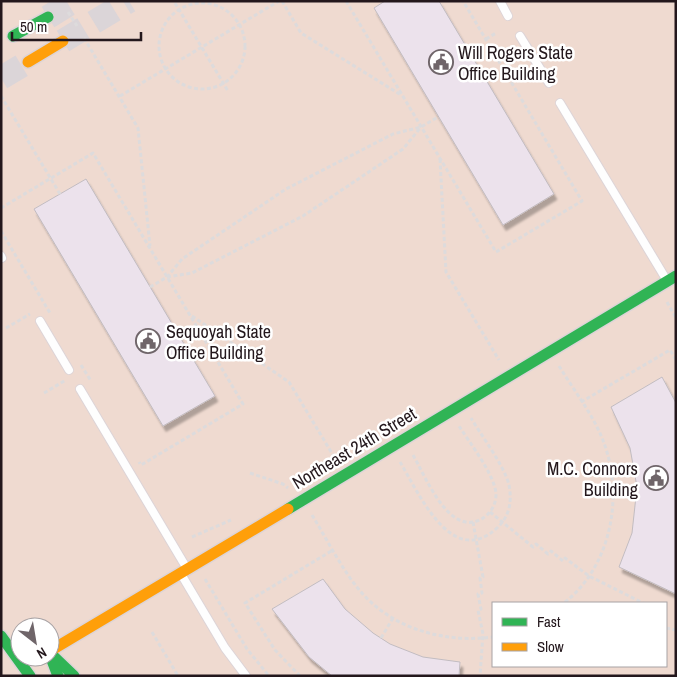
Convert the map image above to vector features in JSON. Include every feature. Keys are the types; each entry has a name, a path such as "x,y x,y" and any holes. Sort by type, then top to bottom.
{"street":[{"path":"13,36 48,17"},
{"path":"28,62 63,41"},
{"name":"Northeast 24th Street","path":"60,647 187,568 673,279"},
{"path":"1,636 30,676"},
{"path":"60,663 74,676"}],"lane":[{"path":"500,1 508,16"},
{"path":"520,36 549,83"},
{"path":"560,103 673,279"},
{"path":"40,321 69,370"},
{"path":"80,389 187,568 225,648 246,676"}],"path":[{"path":"120,96 280,1 301,33 403,96"},
{"path":"346,1 496,252 582,201 464,1"},
{"path":"175,2 228,91"},
{"path":"195,3 216,5 225,9 240,24 245,39 245,54 236,73 224,83 210,89 189,88 179,83 165,69 160,59 160,38 168,19 179,9 195,3"},
{"path":"67,10 77,27"},
{"path":"486,39 496,33"},
{"path":"82,36 138,128 150,249"},
{"path":"1,96 60,194"},
{"path":"150,287 167,277 182,259 286,189 392,134 421,127 438,117"},
{"path":"167,277 192,273 303,216 403,148 421,127"},
{"path":"1,208 93,153 243,404 141,465 136,457"},
{"path":"440,158 446,272 508,376"},
{"path":"6,198 9,203"},
{"path":"1,231 55,321"},
{"path":"39,308 45,305"},
{"path":"6,328 33,312"},
{"path":"190,315 289,382 344,474"},
{"path":"582,402 670,350 676,360"},
{"path":"79,361 93,385"},
{"path":"557,363 602,436 607,452 613,487 608,536 589,576 565,602"},
{"path":"398,459 441,526 458,538 476,538 491,533 502,522 510,508 508,484 470,416"},
{"path":"410,451 446,512 458,521 473,522 490,512 496,499 494,483 458,423"},
{"path":"613,487 637,487"},
{"path":"310,512 362,593 393,618 437,636 461,640 492,637"},
{"path":"490,512 533,547 536,544 548,554 551,551 563,561 565,558 589,576 641,602"},
{"path":"473,522 484,577 480,578 482,593 478,594 481,609 478,610 482,639 480,676"},
{"path":"300,676 275,650 246,603 333,550"},
{"path":"187,568 269,676"},
{"path":"381,638 393,618"},
{"path":"152,632 178,676"}],"shaded area":[{"path":"1,1 676,1 676,676 1,676"}],"building":[{"name":"Will Rogers State Office Building","path":"385,1 439,1 554,194 503,225 374,8"},
{"name":"Sequoyah State Office Building","path":"86,179 215,396 163,426 34,209"},
{"name":"M.C. Connors Building","path":"662,377 676,403 676,594 619,567 632,533 637,487 630,448 611,407"},
{"path":"323,579 345,609 373,633 390,644 423,657 460,662 459,676 332,676 309,657 272,609"}],"tunnel":[{"path":"48,17 74,1"},
{"path":"63,41 129,1"},
{"path":"1,78 28,62"}],"traffic: fast":[{"path":"13,36 48,17"},
{"path":"288,509 676,276"},
{"path":"1,636 30,676"},
{"path":"60,663 74,676"},
{"path":"55,667 58,676"}],"traffic: slow":[{"path":"28,62 63,41"},
{"path":"60,645 288,509"}],"place":[{"name":"Will Rogers State Office Building","path":"441,62"},
{"name":"Sequoyah State Office Building","path":"148,341"},
{"name":"M.C. Connors Building","path":"656,478"}]}
